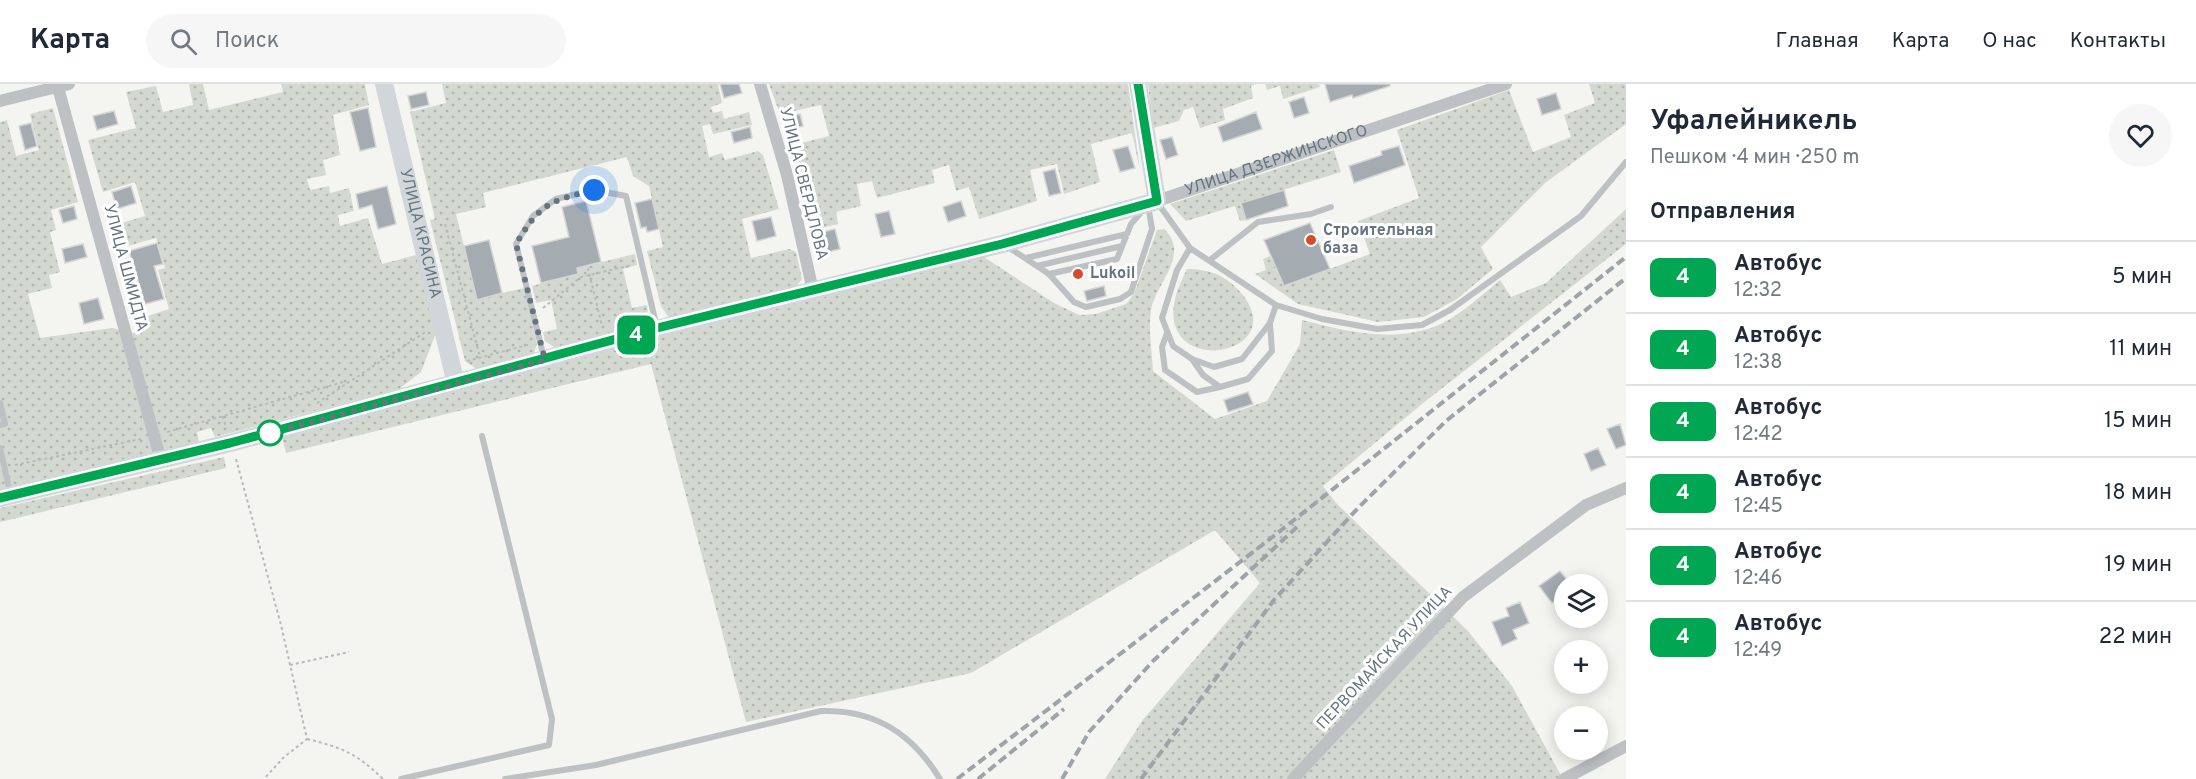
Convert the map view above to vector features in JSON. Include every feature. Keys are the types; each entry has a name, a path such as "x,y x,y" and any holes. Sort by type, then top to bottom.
{"main road":[{"name":"УЛИЦА КРАСИНА","path":"384,84 456,384"},
{"path":"1138,84 1153,203"},
{"name":"УЛИЦА ДЗЕРЖИНСКОГО","path":"5,497 161,461 456,384 657,328 1002,244 1153,203"}],"street":[{"name":"УЛИЦА СВЕРДЛОВА","path":"760,84 787,175 813,291"},
{"name":"УЛИЦА ДЗЕРЖИНСКОГО","path":"1153,203 1506,84"},
{"path":"0,101 61,85"},
{"name":"УЛИЦА ШМИДТА","path":"61,85 161,461"},
{"name":"ПЕРВОМАЙСКАЯ УЛИЦА","path":"1293,779 1463,597 1586,505 1626,488"},
{"path":"1564,779 1626,747"}],"lane":[{"path":"1153,203 1190,248 1276,305 1322,319 1377,329 1422,325 1450,310 1581,216 1626,162"},
{"path":"545,360 516,244 533,216 556,199 594,190 626,196 657,328"},
{"path":"1049,274 1117,259 1127,234 1153,203"},
{"path":"1002,244 1049,274 1074,302 1086,308 1120,299 1131,292 1152,229 1153,203"},
{"path":"1210,260 1258,222 1311,214 1331,207"},
{"path":"1026,258 1127,234"},
{"path":"1037,266 1122,246"},
{"path":"1190,248 1177,270 1162,318 1173,346 1192,359 1214,367 1242,359 1270,323 1276,305"},
{"path":"1167,333 1162,346 1165,370 1197,392 1248,379 1272,351 1270,323"},
{"path":"1192,359 1203,375 1220,387"},
{"path":"0,404 5,424 0,425"},
{"path":"401,779 549,745 552,719 482,436"},
{"path":"0,448 4,467 5,497"},
{"path":"506,779 596,765 821,711 847,710 873,717 903,736 927,759 939,779"}],"path":[{"path":"445,224 480,357"},
{"path":"534,315 581,277 641,263"},
{"path":"588,268 603,327"},
{"path":"314,405 347,381 429,329"},
{"path":"4,467 154,436 347,381"},
{"path":"223,416 230,443 240,467 307,739"},
{"path":"290,664 349,652"},
{"path":"264,779 283,758 307,739"},
{"path":"307,739 334,746 360,757 383,779"}],"shaded area":[{"path":"189,84 203,84 209,110 283,92 281,84 365,84 369,105 333,115 340,155 323,160 326,175 307,179 310,190 329,186 330,193 349,188 354,211 338,215 340,226 368,218 382,264 416,255 436,333 421,372 399,389 215,437 211,428 197,432 199,442 0,489 0,122 7,120 16,156 39,150 30,114 53,108 78,202 51,210 56,230 50,232 60,272 49,275 52,288 28,294 40,338 112,328 139,334 136,320 169,309 158,270 165,268 156,238 117,249 112,226 145,216 135,182 103,192 88,140 136,128 126,92 156,86 163,112 193,105"},
{"path":"442,84 718,84 722,103 711,107 713,113 722,111 724,119 749,112 752,125 713,134 710,124 702,126 709,157 722,153 725,160 758,151 763,155 779,209 742,219 751,258 789,249 796,252 802,279 795,288 669,318 661,306 647,251 663,247 649,186 633,176 627,157 483,193 486,207 456,214 477,299 524,288 537,343 533,356 478,370 465,361 430,220 435,219 410,112 446,103"},
{"path":"769,84 1128,84 1140,170 1132,133 1091,144 1100,182 1064,194 1057,164 1030,170 1037,201 979,219 969,187 956,191 949,165 932,170 935,183 877,198 872,181 857,184 861,206 836,212 838,224 812,230 789,146 829,136 821,105 780,114"},
{"path":"1148,84 1256,84 1251,86 1253,98 1223,109 1225,120 1200,128 1193,107 1184,110 1179,121 1153,128"},
{"path":"1265,84 1319,84 1320,87 1283,99 1280,86 1267,90"},
{"path":"1589,84 1626,84 1626,124 1545,183 1481,247 1493,269 1457,299 1424,317 1378,322 1298,304 1255,274 1266,270 1263,259 1270,256 1284,286 1370,254 1358,221 1419,198 1397,130 1509,90 1533,152 1571,137 1564,115 1595,103"},
{"path":"1334,150 1341,172 1241,203 1246,220 1240,221 1235,206 1186,221 1170,204"},
{"path":"1626,209 1626,244 1422,404 1323,486 1336,503 1468,631 1512,686 1563,779 1105,779 1142,721 1260,583 1215,530 971,673 746,722 651,364 286,453 282,437 659,335 984,257 1054,303 1079,315 1096,314 1126,304 1134,294 1157,230 1164,229 1174,248 1170,269 1151,310 1153,371 1215,419 1267,401 1300,344 1302,320 1348,331 1380,335 1412,333 1428,329 1457,314 1500,280 1511,297 1546,283"},
{"path":"635,254 637,265 623,269 632,308 647,305 648,315 636,329 559,350 545,341 543,332 557,329 551,300 536,303 532,286 578,274 577,268"},
{"path":"1187,269 1203,270 1218,275 1230,282 1242,294 1253,315 1250,332 1238,344 1220,350 1201,349 1185,341 1175,324 1175,299"},
{"path":"224,457 226,468 0,522 0,508"}],"building":[{"path":"720,84 739,84 742,93 724,98"},
{"path":"1325,84 1390,84 1390,86 1353,98 1352,95 1330,102"},
{"path":"426,92 429,105 411,109 408,96"},
{"path":"1556,93 1561,109 1542,115 1537,99"},
{"path":"1304,97 1309,113 1294,118 1289,102"},
{"path":"368,108 376,147 360,151 350,112"},
{"path":"114,111 118,124 97,130 93,116"},
{"path":"1256,112 1262,129 1223,142 1218,127"},
{"path":"800,114 803,126 789,130 786,117"},
{"path":"31,123 37,146 25,150 19,126"},
{"path":"750,127 752,138 734,143 731,132"},
{"path":"1172,137 1178,155 1166,159 1160,140"},
{"path":"1128,146 1135,168 1120,172 1113,150"},
{"path":"1399,146 1405,165 1354,183 1349,166 1382,155 1381,151"},
{"path":"1055,169 1061,193 1049,196 1043,172"},
{"path":"131,186 136,203 117,209 112,192"},
{"path":"387,186 396,224 378,229 372,205 359,209 356,194"},
{"path":"1284,190 1288,206 1246,220 1241,203"},
{"path":"652,199 659,229 647,232 646,227 641,228 635,203"},
{"path":"586,201 601,262 577,268 578,274 541,283 532,246 569,237 562,207"},
{"path":"961,201 966,216 948,222 943,207"},
{"path":"74,206 77,219 63,223 59,210"},
{"path":"889,211 895,234 881,237 875,214"},
{"path":"771,217 776,236 757,241 752,221"},
{"path":"1310,223 1330,269 1284,286 1264,240"},
{"path":"835,229 840,249 828,252 823,232"},
{"path":"489,240 502,293 477,300 464,246"},
{"path":"157,243 163,264 154,266 164,299 145,304 129,251"},
{"path":"83,244 87,257 65,263 62,249"},
{"path":"1104,286 1106,296 1087,301 1084,291"},
{"path":"98,298 104,319 84,324 79,303"},
{"path":"1248,392 1253,404 1228,412 1224,400"},
{"path":"1620,424 1626,445 1616,449 1607,429"},
{"path":"1598,448 1606,465 1591,471 1584,454"},
{"path":"1554,575 1554,602 1552,603 1539,586"},
{"path":"1520,602 1529,623 1513,630 1517,639 1502,646 1492,622 1509,616 1506,608"}],"railway":[{"path":"957,779 1270,539 1626,257"},
{"path":"1141,779 1274,600 1358,508 1446,421 1626,278"},
{"path":"1062,779 1089,732 1153,661 1298,526"},
{"path":"978,779 1064,709"}],"bus line":[{"name":"4","path":"0,498 161,461 456,384 657,328 1002,244 1157,201 1138,84"}],"place":[{"name":"Строительная база","path":"1311,240"},
{"name":"Lukoil","path":"1078,274"}],"route":[{"path":"270,433 545,360 516,244 533,216 556,199 594,190"}]}
